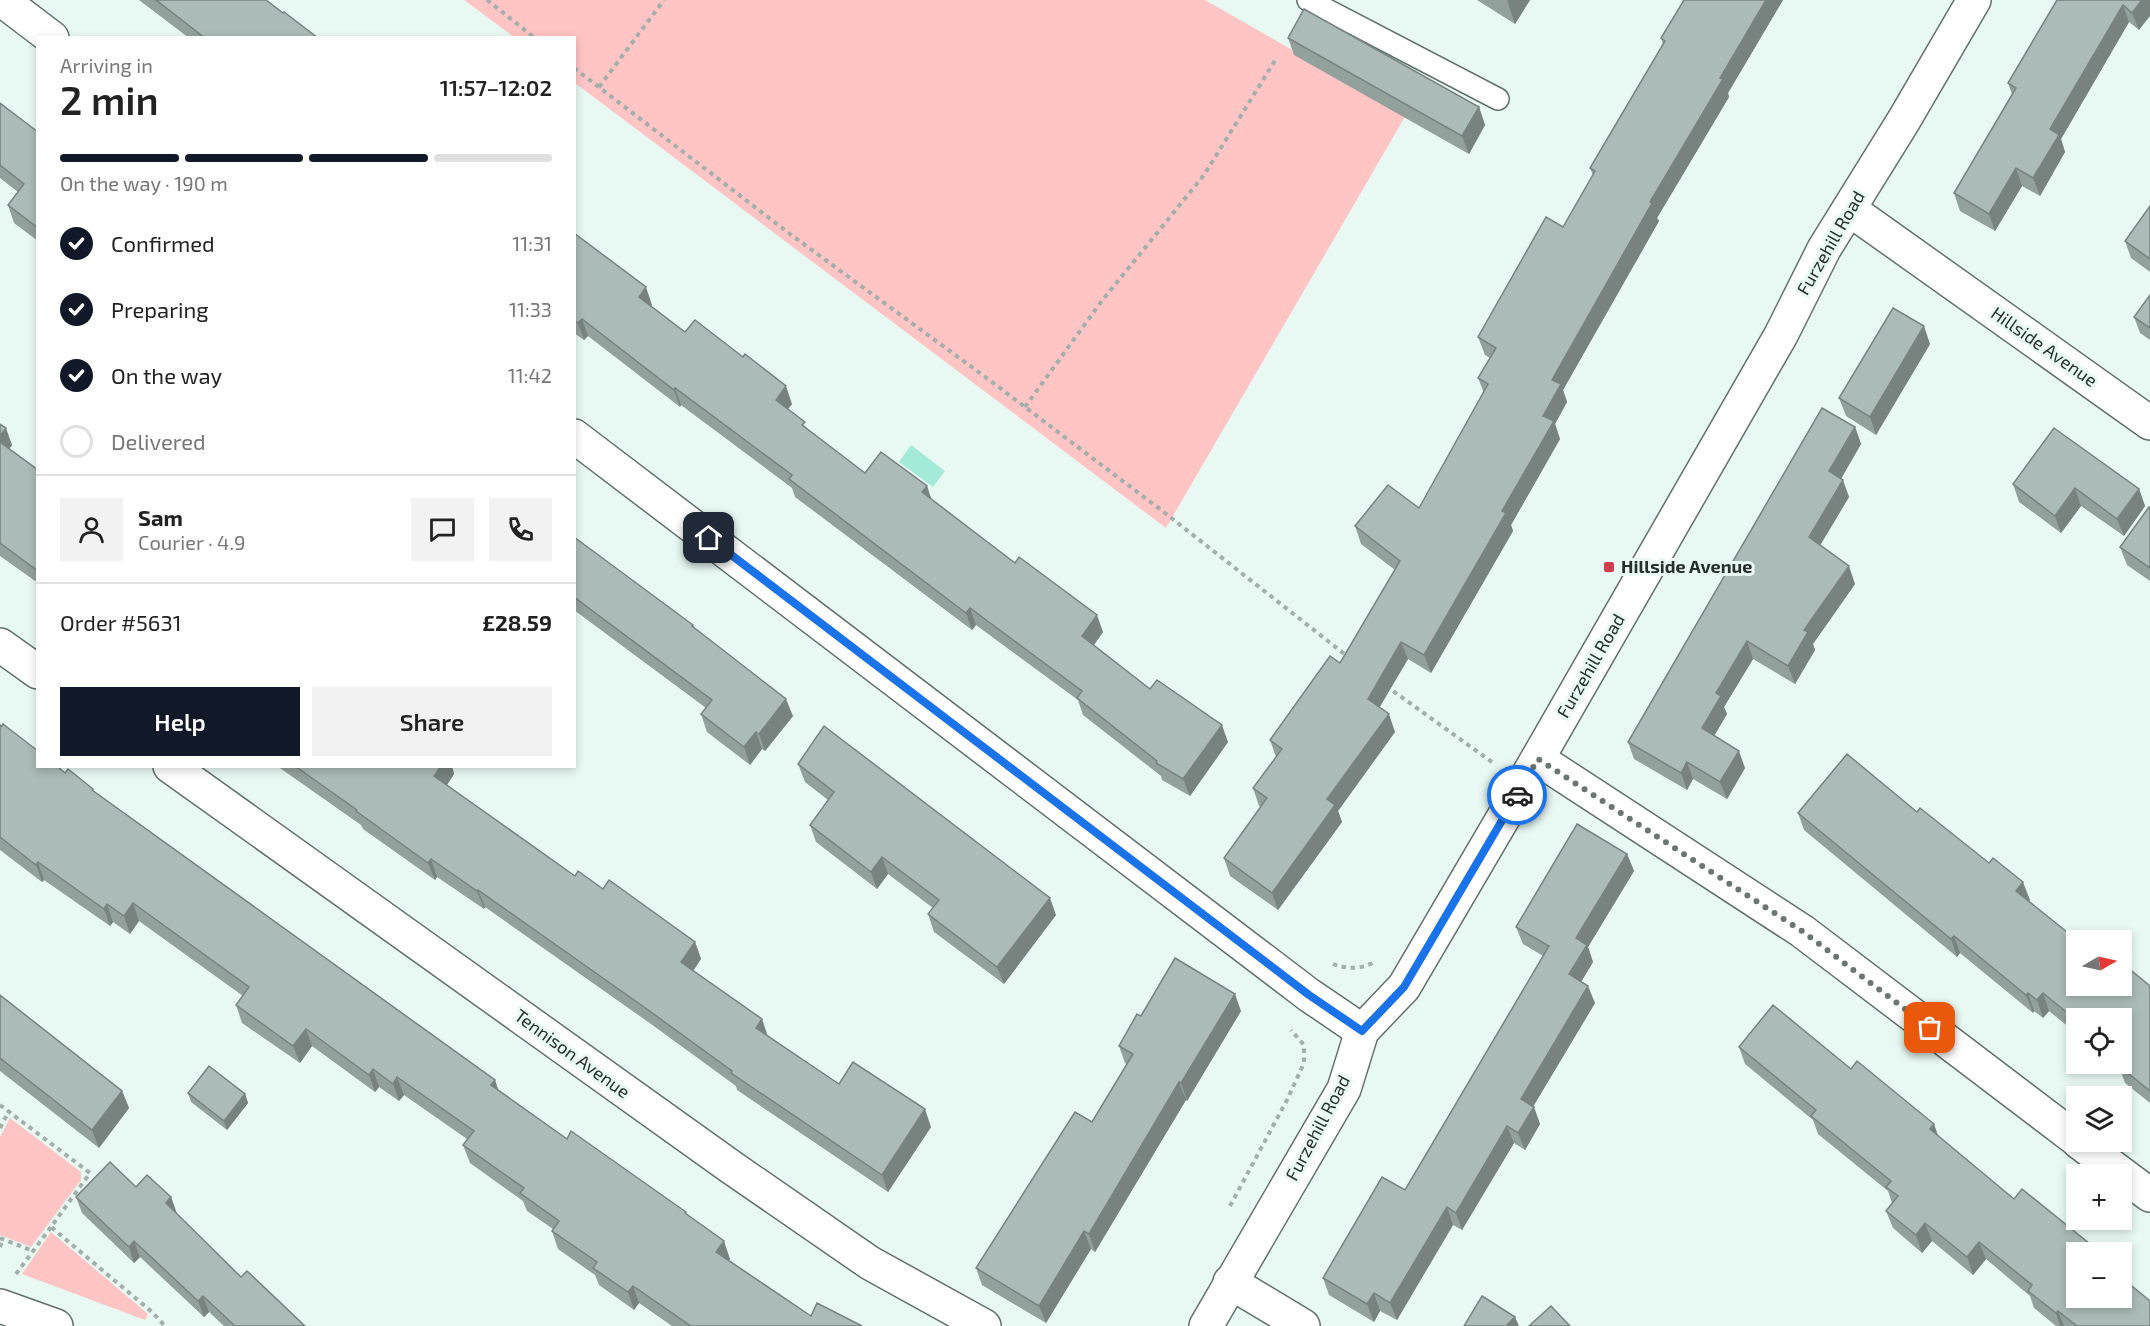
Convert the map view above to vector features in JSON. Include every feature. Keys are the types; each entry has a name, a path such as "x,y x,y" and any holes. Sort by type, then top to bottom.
{"street":[{"path":"3,0 49,36"},
{"name":"Furzehill Road","path":"1206,1326 1344,1089 1362,1031 1404,987 1531,772 1781,335 1824,249 1974,0"},
{"name":"Hillside Avenue","path":"1849,210 2150,423"},
{"path":"576,438 1300,988 1362,1031"},
{"path":"0,645 36,671"},
{"name":"Tennison Avenue","path":"173,768 870,1263 984,1326"},
{"path":"1531,772 1802,931 2066,1131"},
{"path":"2093,1152 2150,1196"},
{"path":"1230,1282 1303,1326"},
{"path":"0,1306 56,1326"}],"lane":[{"path":"1308,0 1498,99"}],"path":[{"path":"487,0 533,36"},
{"path":"599,87 664,0"},
{"path":"1025,407 1101,302 1204,175 1275,59"},
{"path":"576,70 790,234 1165,513 1352,659"},
{"path":"1380,681 1407,703 1531,772"},
{"path":"1226,1213 1287,1100 1304,1063 1304,1045 1288,1027"},
{"path":"0,1105 90,1173 14,1277"},
{"path":"0,1128 9,1112"},
{"path":"51,1227 152,1312 165,1326"},
{"path":"0,1247 1,1239 33,1251"}],"shaded area":[{"path":"464,0 1205,0 1406,115 1166,528 576,84 576,36 513,36"},
{"path":"911,445 945,471 933,487 899,462"},
{"path":"10,1118 81,1172 81,1180 31,1247 0,1235 0,1137"},
{"path":"51,1232 148,1314 145,1320 22,1274"}],"building":[{"path":"156,0 266,0 315,36 202,36"},
{"path":"1684,0 1766,0 1720,78 1723,79 1650,202 1652,203 1552,380 1561,384 1543,416 1554,421 1502,511 1506,513 1424,655 1401,642 1368,699 1389,714 1327,799 1335,805 1272,893 1224,858 1267,798 1253,788 1282,749 1270,740 1330,656 1340,663 1400,561 1355,526 1388,485 1419,508 1488,384 1478,378 1496,348 1478,337 1546,217 1563,227 1595,171 1590,168 1665,41 1661,38"},
{"path":"2057,0 2142,0 2132,13 2123,5 2050,129 2059,135 2033,178 2016,168 1989,214 1954,193 2016,88 2008,83"},
{"path":"1304,9 1479,107 1462,136 1288,38"},
{"path":"0,103 36,130 36,226 8,205 24,184 0,165"},
{"path":"2150,206 2150,259 2125,241"},
{"path":"576,234 646,287 639,297 685,332 695,320 743,357 745,354 786,386 776,400 805,422 802,425 865,473 881,452 927,486 922,492 1015,563 1019,557 1097,615 1082,636 1150,689 1157,680 1222,725 1183,779 1156,763 1157,761 1077,698 1082,691 970,608 966,613 789,479 792,475 675,388 674,390 582,319 578,323 576,322"},
{"path":"2150,295 2150,328 2134,317"},
{"path":"1893,308 1924,326 1870,417 1839,398"},
{"path":"1822,408 1855,427 1829,471 1843,480 1809,537 1849,566 1804,630 1808,632 1788,666 1747,641 1716,693 1721,696 1702,728 1739,751 1720,782 1687,762 1681,773 1628,742"},
{"path":"0,424 6,428 0,436"},
{"path":"2054,428 2139,489 2117,519 2075,488 2055,516 2013,484"},
{"path":"0,442 36,469 36,570 0,543"},
{"path":"2150,508 2150,568 2120,547"},
{"path":"576,538 693,625 786,699 759,734 756,732 744,747 701,714 712,700 576,598"},
{"path":"3,724 36,749 36,768 59,768 65,773 68,769 92,790 495,1080 491,1085 567,1139 571,1131 686,1212 724,1241 716,1252 811,1316 817,1303 862,1326 691,1326 633,1286 628,1292 593,1268 597,1262 552,1231 559,1221 520,1193 524,1188 463,1145 474,1131 397,1077 393,1084 373,1069 369,1075 306,1029 293,1046 236,1005 249,987 133,903 124,916 107,904 104,909 38,862 36,865 0,837 0,725"},
{"path":"824,726 1050,898 997,967 928,914 939,900 882,857 871,872 810,825 834,792 798,764"},
{"path":"1847,754 1917,812 1920,808 1989,863 1993,858 2023,882 2016,891 2066,931 2066,996 2132,996 2132,971 2150,986 2150,1091 2129,1074 2132,1074 2132,1008 2066,1008 2066,1012 2043,993 2037,1000 2028,993 2026,995 1954,936 1951,939 1798,813"},
{"path":"298,768 440,768 434,776 575,876 578,871 603,889 609,880 695,942 681,962 762,1019 756,1028 839,1084 853,1062 925,1109 882,1175 731,1073 732,1071 644,1007 478,890 431,859 428,863"},
{"path":"1577,824 1627,854 1576,938 1587,945 1569,974 1588,986 1521,1099 1534,1107 1518,1133 1507,1126 1456,1213 1447,1207 1390,1303 1374,1293 1367,1304 1323,1278 1382,1177 1405,1190 1549,946 1516,927"},
{"path":"1175,958 1235,994 1181,1083 1179,1082 1089,1234 1084,1231 1039,1306 976,1268 1075,1112 1092,1122 1133,1054 1119,1046 1137,1014 1141,1016"},
{"path":"0,995 122,1091 92,1130 0,1058"},
{"path":"1773,1005 1851,1069 1857,1061 1934,1124 1930,1129 2014,1199 2022,1189 2066,1225 2066,1230 2073,1230 2088,1242 2066,1242 2066,1308 2132,1308 2132,1286 2150,1301 2150,1326 2077,1326 2028,1291 2032,1285 1979,1242 1967,1257 1925,1223 1916,1235 1886,1211 1898,1196 1886,1187 1891,1181 1811,1116 1816,1110 1739,1047"},
{"path":"209,1066 245,1094 224,1121 188,1093"},
{"path":"110,1162 136,1187 147,1175 171,1197 166,1203 241,1277 247,1271 305,1326 235,1326 203,1296 198,1301 134,1241 129,1247 76,1197"},
{"path":"1482,1296 1515,1317 1506,1326 1464,1326"},
{"path":"1551,1306 1570,1326 1529,1326"}],"way so far":[{"path":"1517,795 1538,759 1802,931 1930,1028"}],"place":[{"name":"Hillside Avenue","path":"1609,567"}],"route":[{"path":"709,538 1309,995 1362,1031 1404,987 1517,795"}]}
